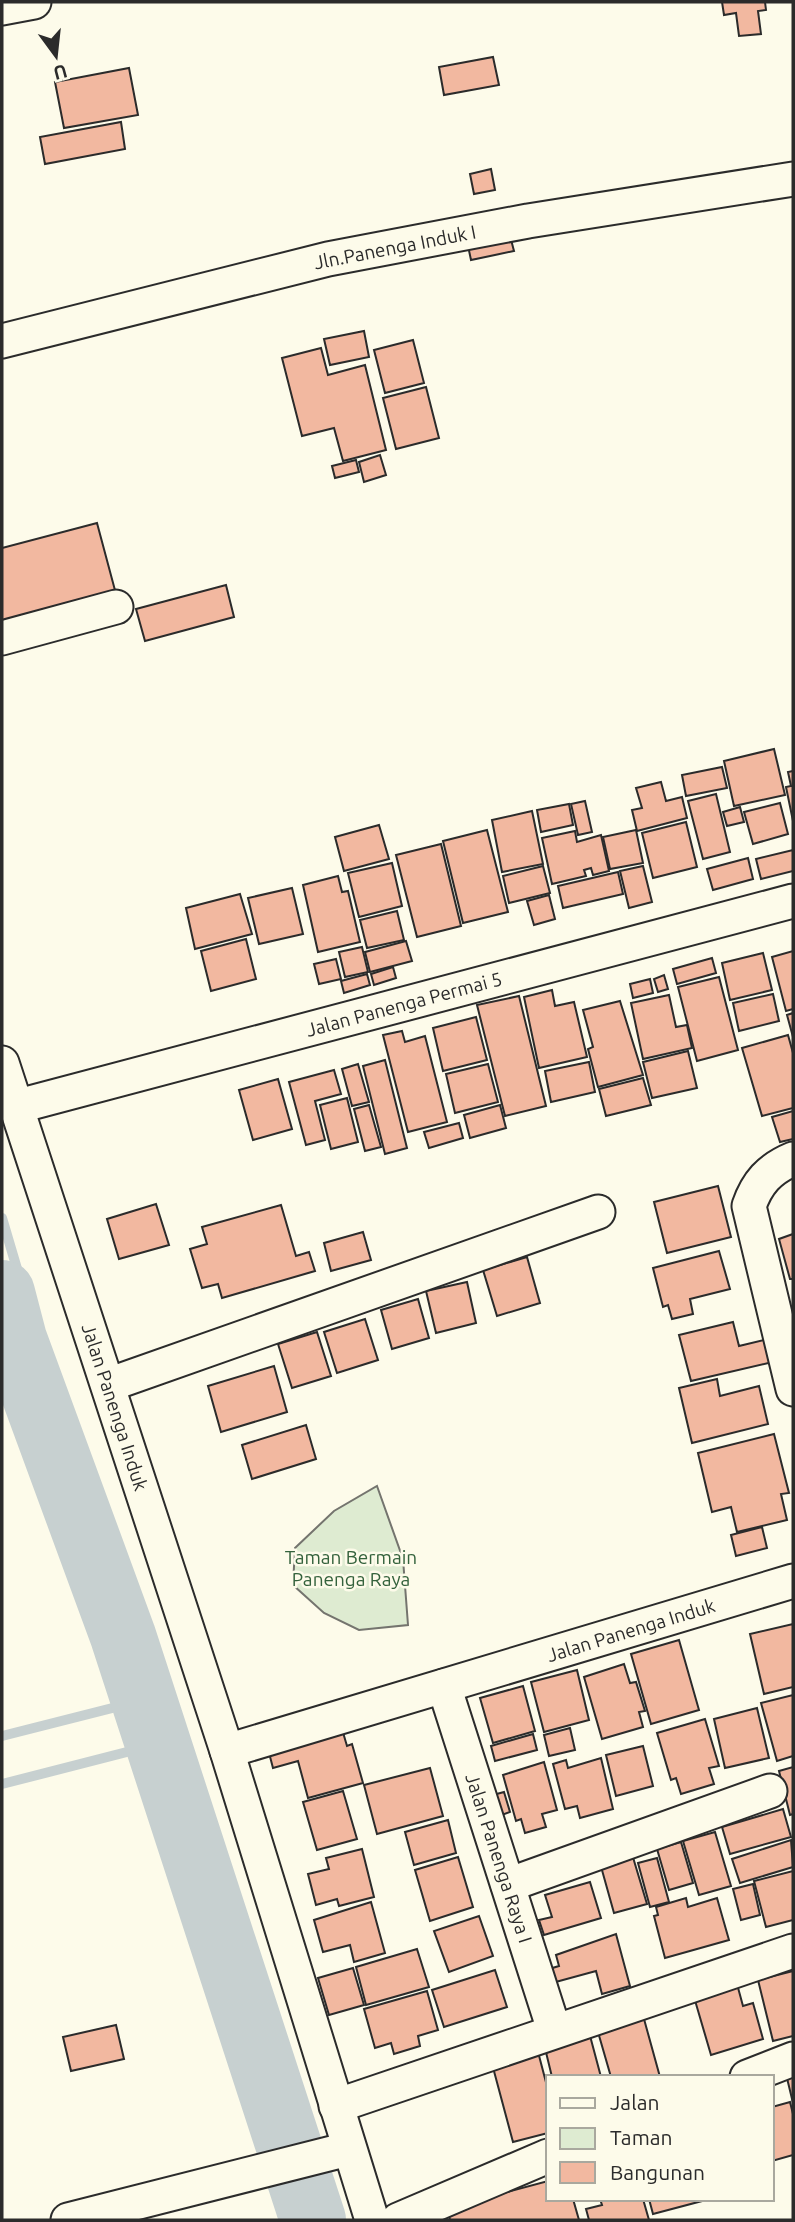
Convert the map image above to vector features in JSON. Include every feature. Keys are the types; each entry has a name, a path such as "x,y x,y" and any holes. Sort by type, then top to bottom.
{"street":[{"path":"2,8 34,2"},
{"name":"Jln.Panenga Induk I","path":"2,341 328,259 528,221 793,179"},
{"path":"2,638 116,607"},
{"name":"Jalan Panenga Permai 5","path":"15,1107 793,901"},
{"name":"Jalan Panenga Induk","path":"2,1063 227,1751 336,2106 334,2153 372,2220"},
{"path":"791,1374 749,1206 756,1186 770,1171 793,1159"},
{"path":"108,1385 598,1212"},
{"name":"Jalan Panenga Induk","path":"227,1751 793,1581"},
{"name":"Jalan Panenga Raya I","path":"444,1686 554,2030"},
{"path":"508,1885 770,1791"},
{"path":"336,2106 793,1951"},
{"path":"752,2075 793,2059"},
{"path":"68,2220 334,2153"},
{"path":"398,2220 546,2157"}],"green space":[{"name":"Taman Bermain Panenga Raya","path":"377,1486 403,1559 408,1625 359,1630 324,1613 293,1585 295,1548 334,1511"}],"building":[{"path":"722,2 765,2 766,10 758,11 761,34 739,36 736,13 724,15"},
{"path":"493,57 499,85 444,95 439,67"},
{"path":"129,68 138,115 64,128 55,82"},
{"path":"121,122 125,149 45,164 40,137"},
{"path":"491,169 495,190 474,194 470,174"},
{"path":"509,232 514,251 471,260 467,241"},
{"path":"364,331 369,357 330,365 324,339"},
{"path":"413,340 424,383 385,393 374,350"},
{"path":"321,348 328,375 365,365 386,450 343,461 334,428 302,436 282,358"},
{"path":"426,387 439,438 396,449 383,398"},
{"path":"380,455 386,475 364,482 359,462"},
{"path":"356,460 359,472 335,478 332,466"},
{"path":"97,523 116,594 2,624 2,548"},
{"path":"226,585 234,617 145,641 136,609"},
{"path":"774,749 785,795 734,806 724,761"},
{"path":"722,767 727,788 686,796 682,775"},
{"path":"793,771 793,821 786,787 791,786 788,772"},
{"path":"661,782 666,801 682,797 687,818 637,831 632,810 642,808 636,788"},
{"path":"716,794 730,852 703,859 688,801"},
{"path":"585,801 592,832 578,835 571,804"},
{"path":"780,803 788,834 753,844 744,812"},
{"path":"569,804 573,825 541,832 537,810"},
{"path":"740,807 744,822 727,826 723,812"},
{"path":"532,811 543,864 502,872 492,820"},
{"path":"686,822 697,867 653,878 642,833"},
{"path":"379,825 389,859 344,871 335,837"},
{"path":"487,830 508,912 463,923 443,841"},
{"path":"636,830 643,863 610,869 603,837"},
{"path":"575,831 577,842 601,835 609,871 593,875 591,868 584,870 586,876 552,884 542,838"},
{"path":"441,844 461,926 417,937 396,855"},
{"path":"793,850 793,871 761,879 756,859"},
{"path":"748,858 753,879 713,890 707,869"},
{"path":"392,863 402,906 359,917 348,873"},
{"path":"543,866 550,893 509,903 503,876"},
{"path":"643,866 652,902 629,908 620,871"},
{"path":"618,872 623,894 563,908 558,886"},
{"path":"338,876 342,892 348,891 360,942 318,952 303,885"},
{"path":"292,888 303,934 259,944 248,898"},
{"path":"240,894 252,934 195,949 186,908"},
{"path":"549,895 555,919 534,925 527,901"},
{"path":"397,911 404,940 367,948 360,920"},
{"path":"246,939 256,979 211,991 201,951"},
{"path":"406,941 412,961 370,972 365,952"},
{"path":"362,947 368,972 345,977 339,952"},
{"path":"793,951 793,1009 786,1011 772,957"},
{"path":"763,953 772,990 730,1000 722,963"},
{"path":"712,958 716,973 677,984 673,969"},
{"path":"336,959 341,979 319,984 314,964"},
{"path":"393,967 396,978 374,985 371,974"},
{"path":"367,974 370,985 344,993 341,981"},
{"path":"664,975 668,989 658,992 654,979"},
{"path":"719,977 738,1050 697,1061 678,987"},
{"path":"650,979 653,993 633,998 630,984"},
{"path":"552,990 555,1006 574,1002 587,1057 539,1068 524,997"},
{"path":"773,994 779,1021 739,1031 733,1003"},
{"path":"669,995 676,1027 687,1025 692,1048 643,1059 631,1003"},
{"path":"519,996 546,1106 505,1116 477,1005"},
{"path":"620,1001 643,1075 598,1087 588,1049 593,1047 583,1010"},
{"path":"793,1013 793,1037 787,1015"},
{"path":"476,1017 487,1060 443,1071 433,1028"},
{"path":"402,1031 405,1042 425,1036 447,1122 408,1132 383,1035"},
{"path":"788,1035 793,1053 793,1108 762,1116 742,1048"},
{"path":"688,1051 697,1088 652,1098 643,1062"},
{"path":"385,1060 407,1148 385,1154 363,1066"},
{"path":"589,1062 595,1092 551,1102 545,1071"},
{"path":"358,1064 369,1102 352,1106 342,1069"},
{"path":"488,1064 498,1102 455,1113 446,1074"},
{"path":"334,1070 341,1094 315,1101 325,1140 306,1145 289,1082"},
{"path":"643,1078 651,1105 606,1116 599,1089"},
{"path":"278,1079 292,1129 253,1140 239,1090"},
{"path":"347,1098 358,1142 331,1149 320,1105"},
{"path":"369,1105 381,1147 365,1151 354,1109"},
{"path":"500,1105 506,1128 470,1138 464,1115"},
{"path":"793,1111 793,1139 780,1142 772,1117"},
{"path":"459,1123 463,1138 429,1148 424,1132"},
{"path":"718,1186 731,1237 667,1253 654,1202"},
{"path":"156,1204 169,1245 119,1259 107,1219"},
{"path":"281,1205 296,1256 309,1252 315,1271 222,1298 218,1284 202,1288 190,1249 207,1244 202,1227"},
{"path":"363,1232 371,1260 331,1271 324,1243"},
{"path":"793,1234 793,1279 790,1279 779,1239"},
{"path":"719,1251 730,1289 690,1299 693,1314 672,1319 668,1305 663,1307 653,1268"},
{"path":"527,1257 540,1303 497,1316 483,1270"},
{"path":"467,1282 476,1323 436,1333 426,1291"},
{"path":"418,1299 429,1338 392,1349 381,1310"},
{"path":"365,1319 378,1360 337,1373 324,1332"},
{"path":"733,1322 739,1346 768,1339 773,1362 691,1381 679,1335"},
{"path":"317,1332 331,1376 292,1388 278,1344"},
{"path":"274,1366 287,1412 221,1432 208,1386"},
{"path":"717,1379 720,1396 759,1386 768,1424 692,1443 679,1388"},
{"path":"306,1425 316,1459 252,1479 242,1445"},
{"path":"774,1434 789,1493 781,1494 787,1520 737,1532 731,1507 712,1512 698,1453"},
{"path":"762,1527 767,1548 736,1556 731,1535"},
{"path":"793,1624 793,1687 764,1694 750,1634"},
{"path":"679,1640 699,1710 651,1724 631,1654"},
{"path":"624,1664 630,1683 636,1682 645,1711 639,1712 643,1727 602,1739 584,1677"},
{"path":"577,1670 589,1720 544,1732 531,1682"},
{"path":"523,1686 535,1731 493,1743 480,1698"},
{"path":"793,1695 793,1756 777,1761 761,1703"},
{"path":"757,1708 769,1758 725,1768 714,1719"},
{"path":"705,1719 719,1766 709,1768 714,1784 681,1794 676,1778 671,1780 657,1733"},
{"path":"570,1728 575,1750 549,1756 544,1735"},
{"path":"342,1729 347,1746 352,1744 363,1783 308,1798 298,1761 273,1768 268,1749"},
{"path":"533,1734 537,1750 495,1761 491,1746"},
{"path":"643,1746 653,1786 616,1796 606,1755"},
{"path":"601,1758 613,1809 580,1818 577,1806 565,1809 553,1764 566,1760 568,1768"},
{"path":"544,1762 557,1810 542,1814 546,1827 525,1833 521,1819 516,1821 503,1775"},
{"path":"793,1767 793,1814 790,1815 779,1771"},
{"path":"430,1768 443,1816 377,1834 364,1785"},
{"path":"343,1791 357,1839 317,1850 303,1802"},
{"path":"504,1792 510,1812 499,1816 493,1795"},
{"path":"783,1809 791,1837 730,1854 722,1827"},
{"path":"448,1820 456,1853 414,1865 405,1832"},
{"path":"715,1832 731,1886 699,1895 683,1841"},
{"path":"791,1840 793,1867 740,1883 732,1859"},
{"path":"681,1842 693,1883 669,1890 657,1849"},
{"path":"362,1849 374,1897 339,1906 337,1899 316,1905 308,1874 329,1869 326,1858"},
{"path":"632,1854 647,1904 614,1913 600,1863"},
{"path":"458,1857 473,1907 430,1921 415,1870"},
{"path":"657,1858 669,1902 650,1907 638,1863"},
{"path":"793,1871 793,1920 766,1927 754,1881"},
{"path":"590,1882 601,1918 544,1935 539,1920 552,1917 545,1895"},
{"path":"753,1884 760,1915 741,1920 733,1889"},
{"path":"686,1898 688,1907 717,1898 729,1940 665,1958 654,1916 658,1915 656,1907"},
{"path":"371,1902 385,1953 354,1962 350,1945 323,1952 314,1920"},
{"path":"479,1916 493,1956 449,1972 434,1931"},
{"path":"616,1934 630,1986 602,1994 596,1971 552,1983 549,1969 559,1966 556,1955"},
{"path":"417,1949 429,1987 366,2005 356,1967"},
{"path":"353,1968 364,2005 329,2015 318,1978"},
{"path":"495,1970 507,2007 444,2027 432,1990"},
{"path":"793,1971 793,2036 773,2041 758,1980"},
{"path":"737,1984 743,2006 753,2003 763,2039 711,2055 694,1997"},
{"path":"427,1991 438,2030 418,2036 420,2046 394,2054 391,2043 375,2048 364,2009"},
{"path":"644,2019 659,2075 610,2075 598,2032"},
{"path":"116,2025 124,2059 71,2071 63,2037"},
{"path":"589,2032 600,2075 552,2075 544,2044"},
{"path":"537,2048 546,2082 546,2134 513,2142 491,2060"},
{"path":"793,2072 793,2103 786,2074"},
{"path":"790,2102 793,2114 793,2155 774,2160 774,2106"},
{"path":"546,2182 546,2201 574,2201 579,2220 450,2220 447,2208"},
{"path":"601,2201 644,2201 649,2220 589,2220 586,2209 602,2205"},
{"path":"650,2201 702,2201 653,2214"}],"waterway":[{"path":"2,1218 95,1532 208,1845 329,2220"},
{"path":"2,1293 14,1339 123,1636 313,2220"},
{"path":"2,1736 144,1700"},
{"path":"2,1784 158,1744"}]}
